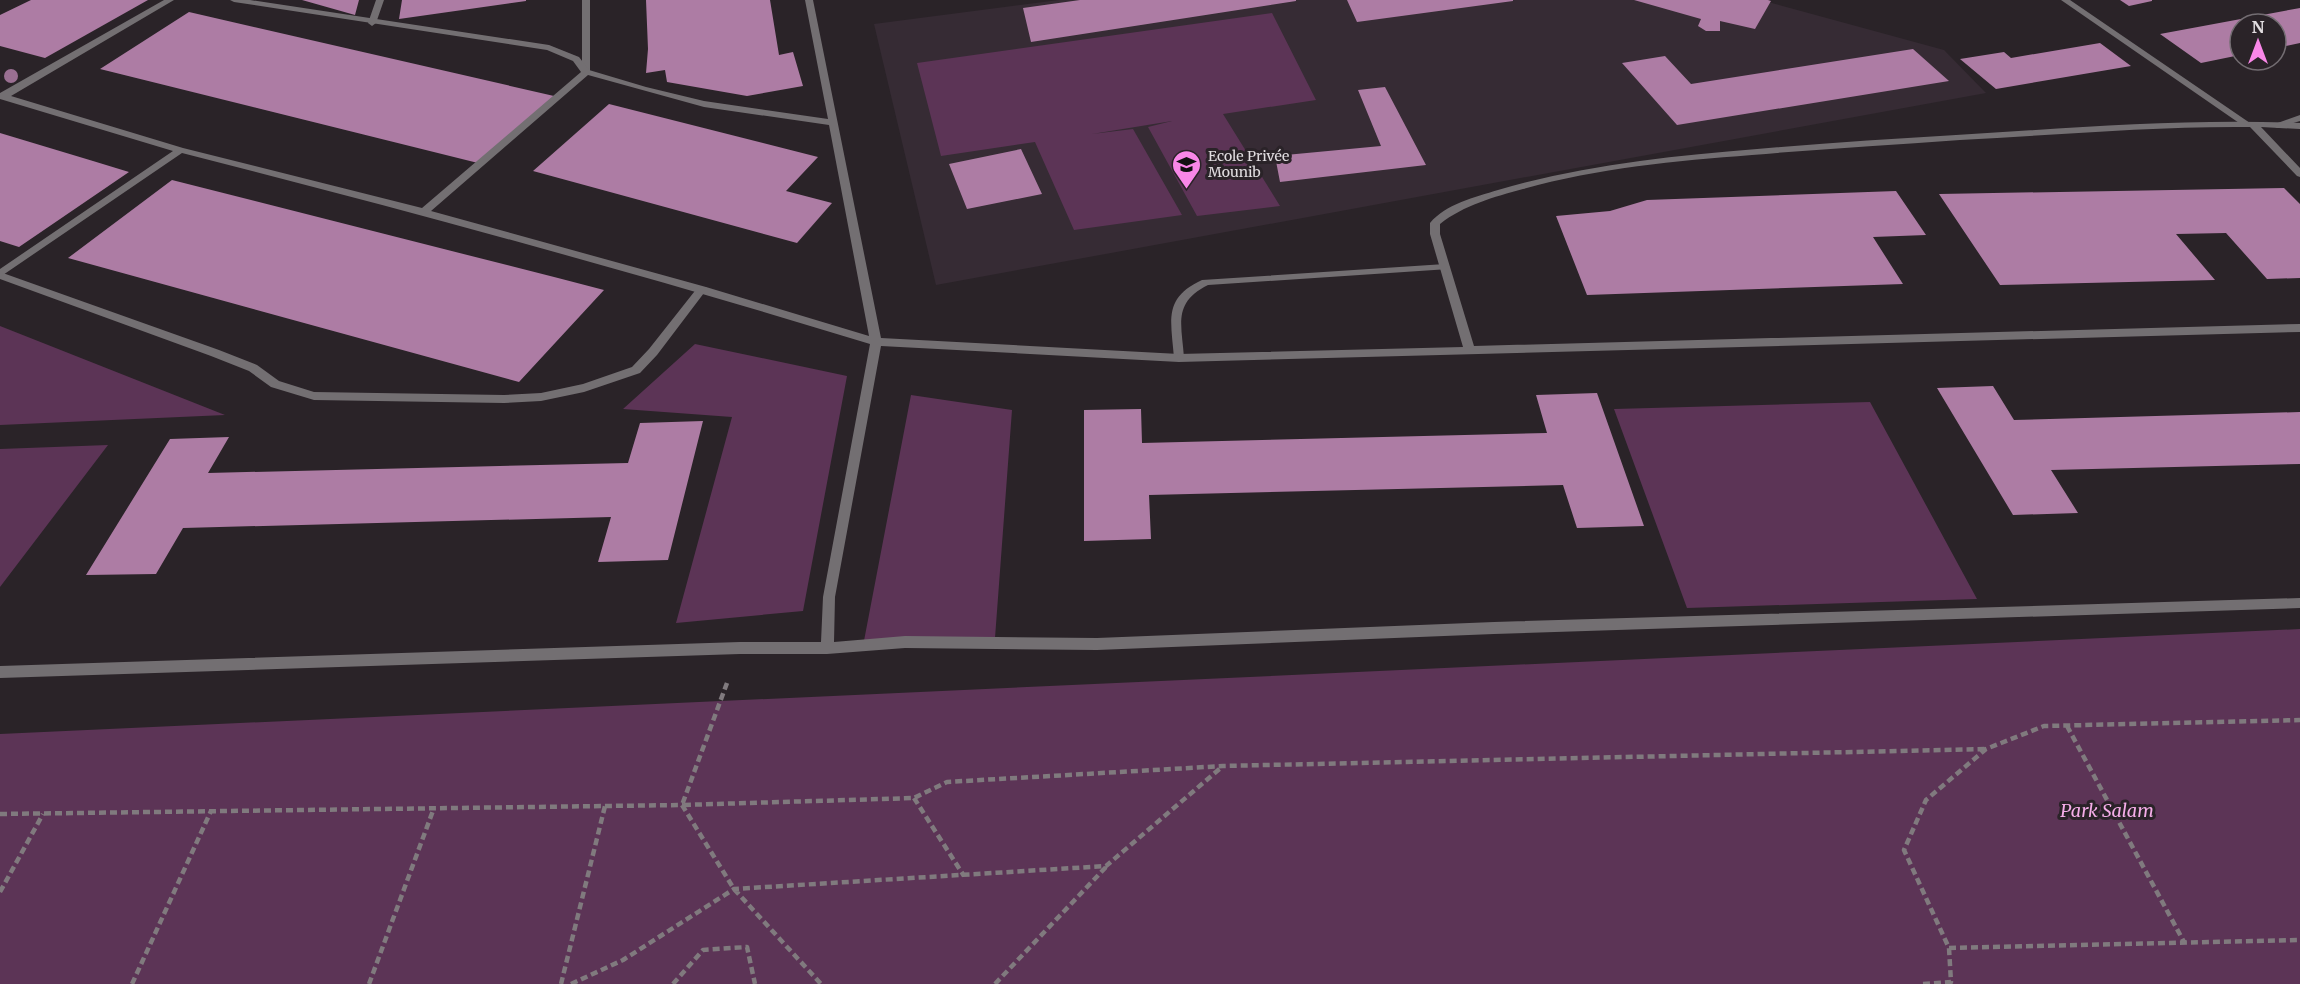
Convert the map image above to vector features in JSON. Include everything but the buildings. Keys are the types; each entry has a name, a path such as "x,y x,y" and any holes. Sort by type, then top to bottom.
{"street":[{"path":"1,97 170,0"},
{"path":"234,0 372,23 549,48 576,59 586,72 643,89 704,104 834,123"},
{"path":"372,23 380,0"},
{"path":"424,212 586,72 586,0"},
{"path":"809,0 876,342 829,597 827,648"},
{"path":"2065,0 2248,123 2300,174"},
{"path":"1,97 180,150 424,212 702,289 876,342 947,348 1179,358 2300,328"},
{"path":"2277,125 2300,118"},
{"path":"1469,349 1435,234 1435,223 1445,213 1472,201 1539,181 1697,156 1852,143 2131,126 2248,123 2300,126"},
{"path":"0,275 180,150"},
{"path":"1179,358 1177,311 1180,298 1190,288 1206,282 1445,267"},
{"path":"0,275 215,353 253,368 275,384 314,396 504,399 541,397 584,388 636,370 653,352 702,289"},
{"path":"0,672 740,648 827,648 905,642 1097,644 1506,628 2300,603"}],"path":[{"path":"682,806 740,648"},
{"path":"1923,984 1951,982 1949,948 1904,850 1926,800 1986,749 2044,726 2300,720"},
{"path":"2067,726 2184,942"},
{"path":"0,814 682,806 914,798 947,782 1223,766 1986,749"},
{"path":"995,984 1106,866 1223,766"},
{"path":"914,798 964,876"},
{"path":"561,984 605,806"},
{"path":"682,806 734,889 821,984"},
{"path":"369,984 434,808"},
{"path":"132,984 211,811"},
{"path":"0,892 43,813"},
{"path":"571,984 623,960 734,889 1106,866"},
{"path":"1949,948 2300,940"},
{"path":"673,984 703,950 747,947 755,984"}],"shaded area":[{"name":"Ecole Privée Mounib","path":"1059,0 1761,0 1944,50 1986,93 936,285 874,24"}],"green space":[{"path":"1272,13 1316,100 1223,114 1280,206 1197,216 1148,127 1172,121 1092,134 1133,129 1182,215 1074,230 1035,142 941,156 917,63"},
{"path":"0,326 225,415 0,425"},
{"path":"695,344 847,376 803,611 676,623 732,417 623,409"},
{"path":"911,395 1012,410 995,638 863,646"},
{"path":"1870,402 1977,599 1687,608 1614,409"},
{"path":"108,445 0,587 0,449"},
{"name":"Park Salam","path":"2300,629 2300,984 0,984 0,734"}],"place":[{"name":"Ecole Privée Mounib","path":"1187,190"}]}
